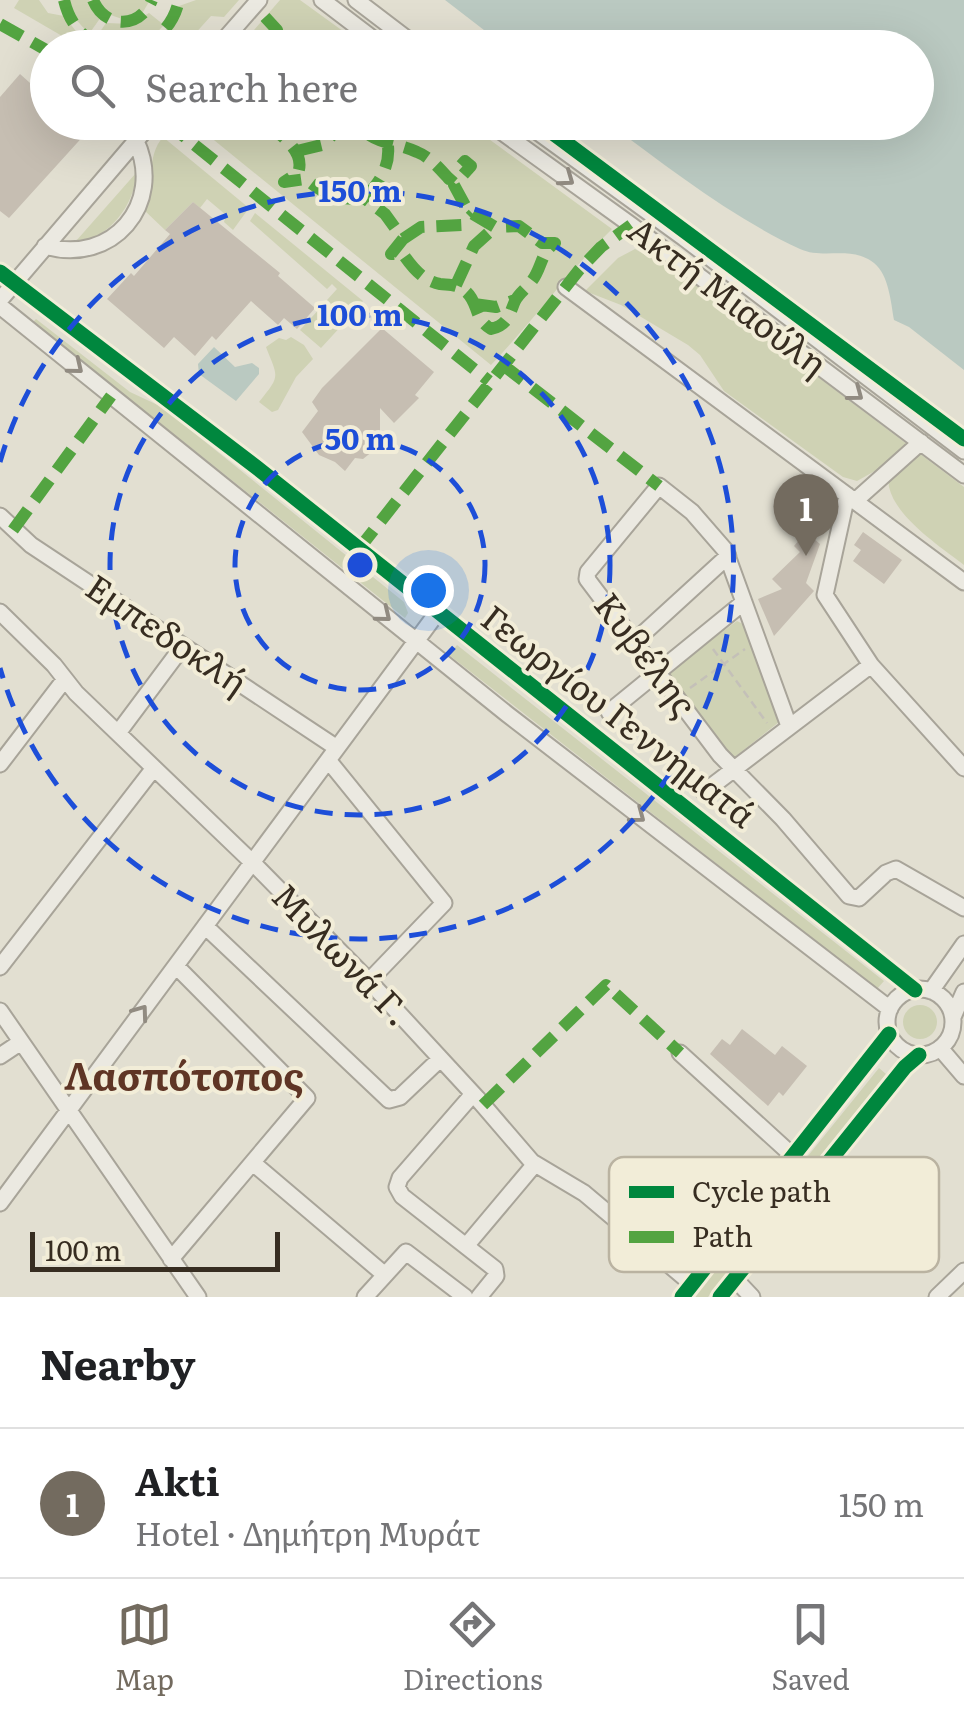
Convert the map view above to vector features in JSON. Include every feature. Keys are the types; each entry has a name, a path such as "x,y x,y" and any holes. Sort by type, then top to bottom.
{"street":[{"path":"232,30 258,0"},
{"path":"322,0 361,30"},
{"path":"356,0 395,30"},
{"name":"Ακτή Μιαούλη","path":"513,140 964,475"},
{"name":"Ακτή Μιαούλη","path":"549,140 964,451"},
{"path":"0,303 45,246 136,141 146,183 140,205 126,225 94,247 45,246"},
{"name":"Γεωργίου Γεννηματά","path":"0,272 242,456 923,990"},
{"path":"566,287 964,582"},
{"name":"Γεωργίου Γεννηματά","path":"0,303 416,641 890,1010"},
{"path":"921,442 851,498 825,594 870,665 964,768"},
{"name":"Κυβέλης","path":"728,556 692,512 659,486 586,575 733,770 784,819 852,898 860,898 890,870 896,870 964,908"},
{"name":"Εμπεδοκλή","path":"0,516 13,530 332,754 444,904 369,982"},
{"path":"0,542 13,530"},
{"path":"635,641 728,556 789,726"},
{"path":"609,712 744,602"},
{"name":"Μυλωνά Γ.","path":"0,612 76,694 252,862 369,982 474,1094 515,1146 534,1164 584,1193 609,1217"},
{"path":"0,1203 438,613"},
{"path":"118,734 183,646"},
{"path":"704,792 870,665"},
{"path":"0,764 65,679"},
{"path":"0,967 154,768"},
{"path":"205,926 389,1100 400,1097 440,1059"},
{"path":"680,1053 792,1156 889,1034 890,1010 900,996 923,990 964,944"},
{"path":"172,1259 307,1098 176,966"},
{"path":"923,990 946,1001 957,1029"},
{"path":"833,1157 905,1067 940,1048 957,1029 964,992"},
{"path":"0,1011 198,1297"},
{"path":"889,1034 901,1050 919,1056"},
{"path":"0,1056 21,1042"},
{"path":"940,1048 964,1076"},
{"path":"474,1094 400,1178 397,1187 402,1196 496,1272 479,1297"},
{"path":"253,1163 385,1275"},
{"path":"466,1246 534,1164"},
{"path":"365,1297 406,1252 465,1297"},
{"path":"937,1297 964,1271"},
{"name":"Μυλωνά Γ.","path":"667,1272 687,1291"},
{"path":"720,1297 741,1272"},
{"path":"735,1279 752,1297"}],"path":[{"path":"712,647 767,724"},
{"path":"686,690 746,648"}],"green space":[{"path":"19,0 39,0 48,13 64,16 75,30 52,30 14,8"},
{"path":"68,0 89,0 101,17 92,30 85,30 72,15"},
{"path":"96,0 150,0 143,12 125,20 105,13"},
{"path":"196,0 239,0 224,17 211,16 198,30 166,30 179,6"},
{"path":"280,0 300,0 341,30 254,30"},
{"path":"149,13 164,25 158,30 101,30 106,23 131,24"},
{"path":"167,140 249,208 233,230 224,222 226,215 207,199 200,208 193,202 165,230 144,210 158,145"},
{"path":"214,140 490,140 612,229 491,365"},
{"path":"136,173 131,196 118,218 99,235 76,241"},
{"path":"255,213 363,301 347,318 327,300 337,289 332,284 327,289 250,221"},
{"path":"635,249 688,279 964,487 964,565 900,510 889,487 891,462 857,481 843,477 724,391 700,355 688,345 621,305 585,291 618,258"},
{"path":"322,306 344,323 321,348 300,330"},
{"path":"36,319 130,392 162,407 404,602 408,613 405,618 33,322"},
{"path":"291,337 304,345 313,359 296,377 278,410 272,412 259,402 275,376 266,347 279,338"},
{"path":"737,621 745,625 779,722 731,760 666,673"},
{"path":"457,645 884,981 877,989 449,655"},
{"path":"920,1005 932,1010 937,1022 932,1034 920,1039 908,1034 903,1022 908,1010"},
{"path":"879,1068 886,1074 820,1157 807,1157"},
{"path":"714,1272 728,1272 708,1297 694,1297"}],"shaded area":[{"path":"445,0 964,0 964,370 909,327 894,320 886,282 874,263 856,255 809,252 774,236 701,191 631,140 934,140 934,30 484,30"},
{"path":"214,347 235,367 252,363 259,368 259,374 236,401 199,374 198,364"}],"building":[{"path":"20,74 30,83 30,140 80,140 9,218 0,211 0,97"},
{"path":"193,202 280,273 278,276 315,308 297,329 284,318 278,325 251,301 216,340 212,336 195,356 174,337 164,348 107,299 131,273 134,276 170,234 165,230"},
{"path":"382,328 434,372 415,395 419,398 394,423 380,408 380,442 363,459 355,458 345,471 319,455 302,432 318,411 312,402 322,388"},
{"path":"791,489 815,517 806,529 777,508"},
{"path":"806,532 820,544 806,583 814,591 774,636 758,599 782,589 772,579 800,552 794,546"},
{"path":"863,532 902,560 884,584 853,561 861,550 854,545"},
{"path":"742,1029 775,1055 782,1046 807,1066 783,1096 779,1092 768,1106 710,1054 722,1039 730,1045"}],"marked path":[{"path":"64,0 78,30"},
{"path":"93,0 98,10 122,22 139,16 152,0"},
{"path":"164,30 179,0"},
{"path":"265,17 277,30"},
{"path":"0,24 30,41"},
{"path":"188,140 489,381"},
{"path":"286,140 300,165 298,173 284,182 306,179 333,196 364,198 385,214 403,239 391,254 403,254 428,280 461,288 472,299 485,324 491,329 501,325 535,277 546,251 555,243 542,243 519,226 495,227 468,211 454,185 471,166 465,161 449,179 426,157 380,140"},
{"path":"297,151 327,140"},
{"path":"364,198 382,175 388,146"},
{"path":"403,239 421,227 462,225 473,214"},
{"path":"358,550 579,270 631,225"},
{"path":"456,285 474,246 495,227"},
{"path":"474,304 496,307 515,300"},
{"path":"503,365 659,486"},
{"path":"13,530 111,396"},
{"path":"483,1105 606,985 680,1053"}],"cycle path":[{"path":"562,140 964,439"},
{"path":"0,272 256,467 915,990"},
{"path":"792,1157 889,1034"},
{"path":"833,1157 919,1055"},
{"path":"682,1297 702,1272"},
{"path":"720,1297 740,1272"}],"place":[{"name":"Akti","path":"806,556"}],"district":[{"name":"Λασπότοπος","path":"184,1077"}]}
